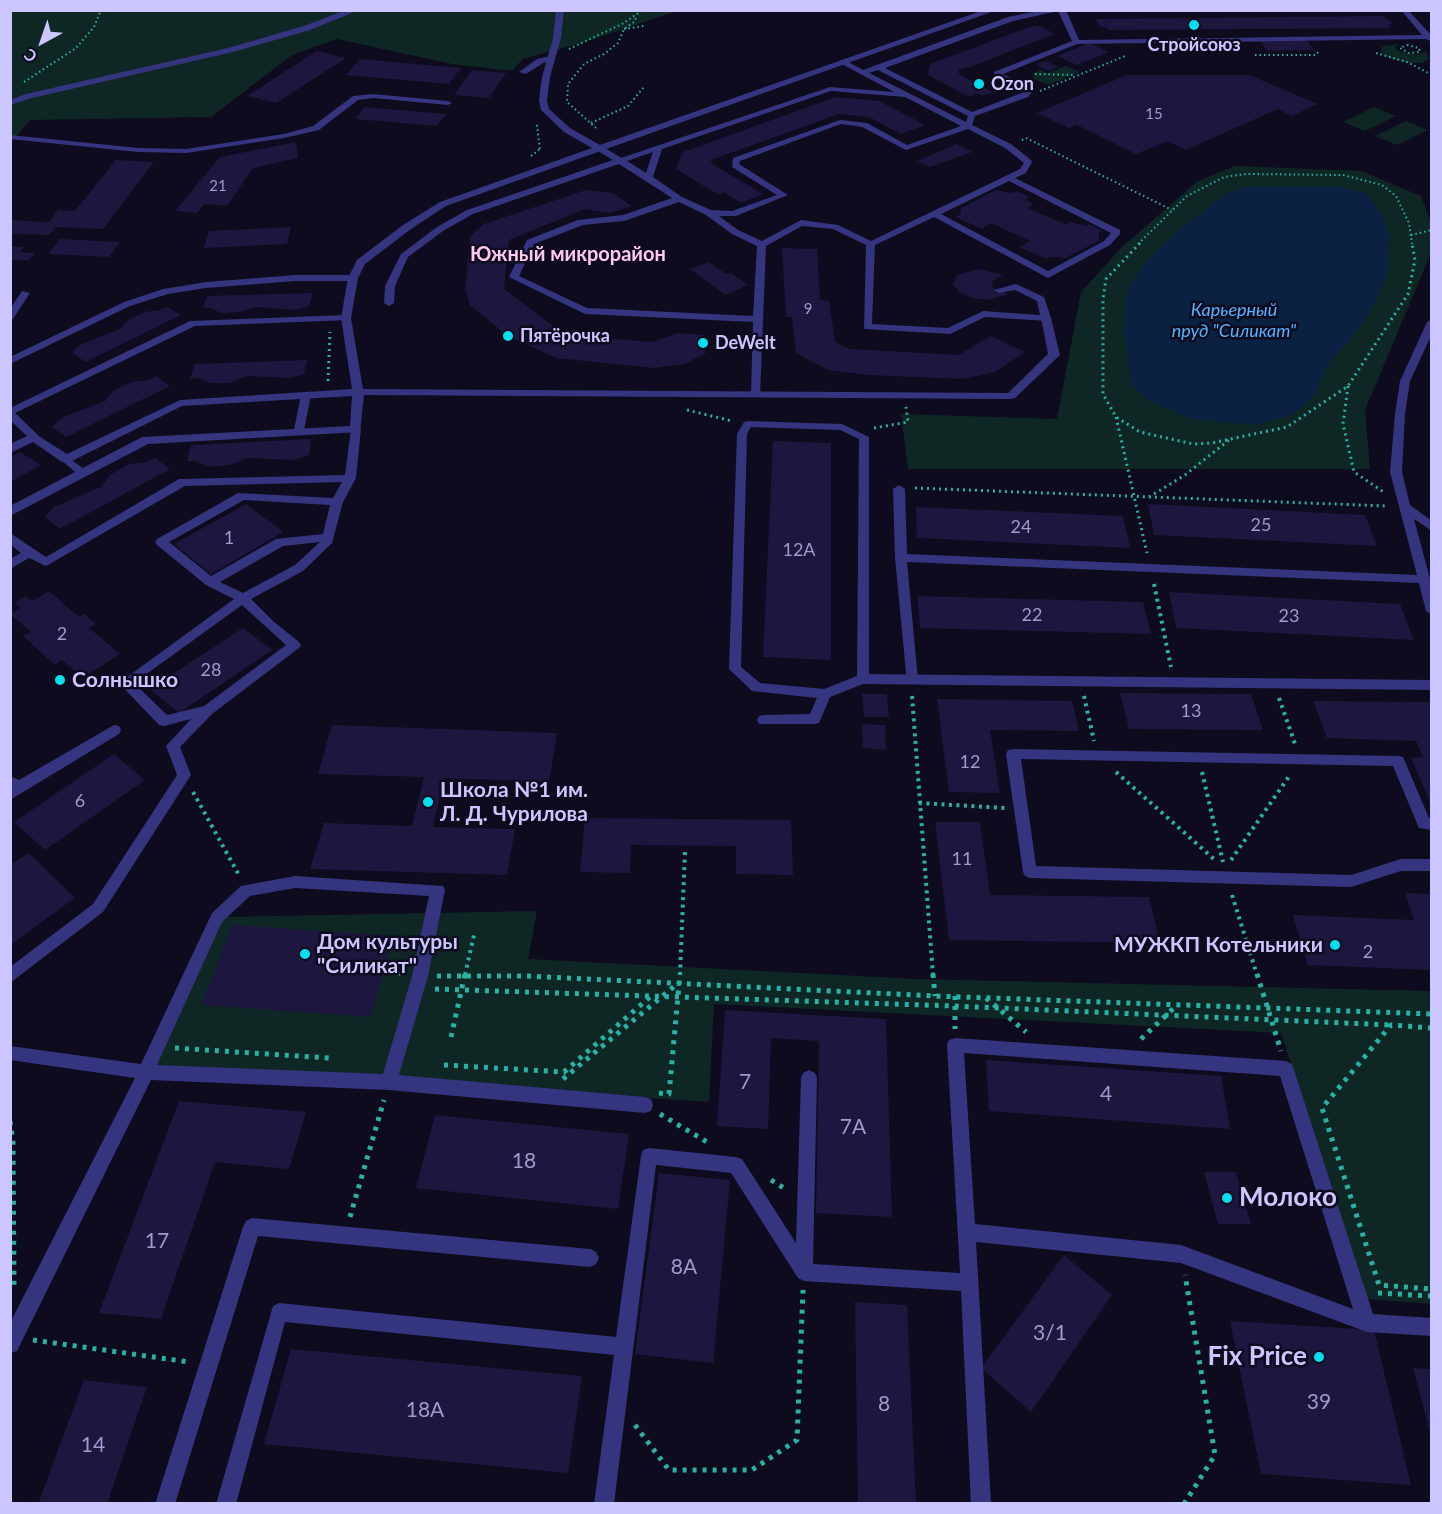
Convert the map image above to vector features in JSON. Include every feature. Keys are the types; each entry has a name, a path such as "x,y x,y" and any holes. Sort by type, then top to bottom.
{"street":[{"path":"10,103 28,96 230,50 307,28 355,10"},
{"path":"560,10 557,38 543,100 545,110 567,130 599,148"},
{"path":"10,512 146,440 300,430 356,429 358,392 346,318 353,278 361,262 381,245 437,208 610,144 993,10"},
{"path":"10,449 34,437 66,459 180,403 358,392 1011,396 1054,355 1046,318"},
{"path":"863,679 1431,685"}],"lane":[{"path":"863,73 1011,19 1056,10"},
{"path":"1062,10 1076,42"},
{"path":"1404,10 1430,39"},
{"path":"1028,92 997,74 1076,42 1362,37 1430,39"},
{"path":"523,72 551,57"},
{"path":"842,63 1008,146 1028,162 1023,171 871,244"},
{"path":"878,68 972,115"},
{"path":"389,303 390,286 404,256 440,229 470,212 830,89 905,94"},
{"path":"968,126 972,115 1028,92"},
{"path":"10,137 138,150 186,151 284,136 316,128 356,98 373,96 448,103"},
{"path":"709,213 733,214 784,195 735,165 736,160 840,122 864,125 906,148 968,126"},
{"path":"649,177 659,147"},
{"path":"599,148 649,177 679,199 709,213 735,232 762,245"},
{"path":"933,213 1048,275 1107,243 1117,232 1009,178"},
{"path":"679,199 624,218 581,222 530,242 514,277 585,311 758,320"},
{"path":"762,245 801,223 835,227 871,244"},
{"path":"871,244 867,327 950,331 983,314 1046,318 1041,299 1016,287 999,290"},
{"path":"756,394 762,245"},
{"path":"15,358 127,304 166,291 206,285 285,279 353,278"},
{"path":"10,317 26,292"},
{"path":"34,437 10,413 193,323 346,318"},
{"path":"1431,322 1405,381 1396,472 1431,611"},
{"path":"300,430 306,395"},
{"path":"748,424 842,427 853,432 864,437 863,679 825,694 757,688 735,669 742,434 748,424"},
{"path":"208,710 164,722 125,682 243,598 299,568 326,543 337,502 350,478 356,429"},
{"path":"66,459 83,473"},
{"path":"10,537 29,553 46,562 183,482 350,478"},
{"path":"899,489 901,558 912,680"},
{"path":"10,976 98,908 184,775 173,746 208,710 295,645 269,624 243,598 210,582 161,542 242,496 337,502"},
{"path":"1405,507 1431,527"},
{"path":"210,582 280,542 327,537"},
{"path":"10,565 29,553"},
{"path":"901,558 1423,579"},
{"path":"764,720 814,719 825,694"},
{"path":"13,788 114,730"},
{"path":"1431,824 1424,824 1398,761 1013,754 1030,872 1226,873 1352,881 1401,864 1431,865"},
{"path":"12,1341 146,1072 160,1036 217,918 246,890 295,882 438,890 418,982 389,1082"},
{"path":"981,1503 955,1045 1286,1069 1367,1323"},
{"path":"10,1053 146,1072 389,1082 645,1105"},
{"path":"804,1272 809,1078"},
{"path":"604,1503 650,1156 736,1165 804,1272"},
{"path":"165,1503 252,1227 590,1258"},
{"path":"967,1232 1181,1254 1367,1323 1431,1327"},
{"path":"804,1272 970,1283"},
{"path":"226,1503 279,1312 624,1347"}],"path":[{"path":"20,85 76,48 94,27 101,10"},
{"path":"610,144 567,102 568,84 584,64 604,54 618,43 624,29 634,22 643,10"},
{"path":"551,57 637,16"},
{"path":"624,29 644,26"},
{"path":"1362,37 1373,52 1407,62 1431,75"},
{"path":"1247,55 1316,55 1320,49"},
{"path":"1028,92 1040,91 1128,55"},
{"path":"591,123 628,106 645,87"},
{"path":"537,125 543,168"},
{"path":"1026,138 1172,210"},
{"path":"1116,417 1140,432 1193,444 1287,427 1348,386 1408,294 1415,260 1409,223 1396,196 1382,185 1343,175 1246,174 1224,177 1187,196 1117,265 1107,279 1103,299 1104,394 1116,417 1151,568 1174,683"},
{"path":"1411,235 1431,230"},
{"path":"328,388 331,318"},
{"path":"1348,386 1343,424 1354,472 1405,507"},
{"path":"853,432 908,422 904,395"},
{"path":"679,408 748,424"},
{"path":"1149,497 1185,475 1230,439"},
{"path":"899,489 1405,507"},
{"path":"912,680 919,803 935,996"},
{"path":"1082,683 1097,755 1226,873"},
{"path":"1226,873 1300,759 1276,685"},
{"path":"1199,757 1226,873 1286,1069"},
{"path":"184,775 246,890"},
{"path":"919,803 1020,809"},
{"path":"555,1085 678,983 685,851"},
{"path":"451,1037 474,935"},
{"path":"418,982 465,976 527,976 935,996 1431,1014"},
{"path":"418,982 462,990 954,1006 1431,1028"},
{"path":"955,996 955,1045"},
{"path":"986,997 1049,1052"},
{"path":"1123,1057 1178,1004"},
{"path":"1391,1025 1322,1108 1379,1285 1431,1289"},
{"path":"344,1236 389,1082"},
{"path":"10,1121 14,1291"},
{"path":"1181,1254 1215,1455 1184,1503"},
{"path":"617,1401 669,1470 752,1470 797,1440 804,1272"},
{"path":"1357,1292 1431,1296"},
{"path":"12,1341 207,1365"}],"green space":[{"path":"11,11 677,11 585,42 523,59 512,71 452,64 337,39 292,55 211,117 30,120 11,142"},
{"path":"1399,44 1395,47 1398,51 1418,55 1426,51 1429,59 1422,63 1409,63 1390,59 1382,54 1381,48 1384,46"},
{"path":"1066,66 1080,72 1048,85 1034,79 1033,73 1041,70 1047,73"},
{"path":"1374,107 1396,116 1365,131 1343,122"},
{"path":"1406,121 1428,130 1397,145 1375,136"},
{"path":"1235,166 1361,171 1421,196 1431,223 1431,253 1365,410 1370,469 908,469 901,414 1057,419 1081,292 1122,247 1198,181"},
{"path":"537,911 528,959 917,979 1431,991 1431,1304 1367,1299 1281,1033 714,1004 709,1102 157,1065 222,917"}],"water":[{"name":"Карьерный пруд \"Силикат\"","path":"1340,187 1367,193 1384,218 1390,239 1388,271 1379,295 1367,316 1349,341 1330,361 1315,393 1303,407 1287,417 1254,425 1191,419 1149,401 1132,385 1124,331 1126,299 1130,285 1149,258 1184,226 1226,194 1241,188"}],"building":[{"path":"1383,16 1394,24 1388,24 1391,28 1108,30 1106,27 1100,27 1096,19"},
{"path":"1032,26 1040,26 1055,34 970,67 959,69 959,74 993,92 982,96 977,93 969,97 928,75 930,64"},
{"path":"1306,39 1314,50 1267,51 1260,40"},
{"path":"1089,43 1109,52 1077,65 1057,56"},
{"path":"317,51 346,58 276,103 247,96"},
{"path":"360,59 461,68 449,84 346,75"},
{"path":"1045,61 1059,67 1049,71 1035,64"},
{"path":"472,70 506,73 489,98 454,95"},
{"path":"1127,75 1249,75 1318,104 1292,116 1278,109 1186,150 1168,141 1136,154 1077,125 1069,128 1037,113"},
{"path":"836,97 879,101 925,125 901,134 869,117 839,114 711,160 712,164 763,194 741,203 724,192 719,195 676,169 683,152"},
{"path":"365,107 446,114 437,126 355,119"},
{"path":"296,142 298,158 253,168 227,206 205,204 197,213 175,211 220,157"},
{"path":"957,144 972,152 930,167 917,161"},
{"path":"116,160 154,162 103,229 56,227 49,235 10,234 10,220 49,222 58,210 75,211"},
{"path":"586,190 613,193 632,206 610,213 585,209 509,240 504,289 565,335 652,342 678,333 704,335 705,354 684,364 654,368 556,358 508,336 470,305 465,289 470,236 484,224"},
{"path":"996,190 1010,193 1017,191 1030,197 1025,200 1031,202 1032,205 1028,208 1067,225 1071,222 1086,226 1089,224 1102,231 1099,233 1099,241 1065,258 1047,259 1019,247 1030,241 991,223 982,229 955,217 960,215 961,208"},
{"path":"291,227 287,244 204,248 209,231"},
{"path":"60,239 120,242 109,257 48,254"},
{"path":"10,246 24,247 20,252 35,253 29,260 10,260"},
{"path":"782,248 817,249 820,300 829,301 835,342 850,349 959,355 991,336 1025,352 995,372 963,379 868,375 828,370 796,353 792,317 786,317"},
{"path":"709,262 748,285 725,295 690,269"},
{"path":"978,269 1003,275 991,282 992,287 1008,294 988,300 972,298 959,292 953,284 957,275"},
{"path":"313,293 309,306 296,310 256,307 240,312 221,313 211,308 203,308 207,296"},
{"path":"167,307 181,315 85,362 72,352 80,345 120,329 128,320 145,312"},
{"path":"307,360 304,374 290,378 247,376 230,383 210,383 199,378 190,379 195,364"},
{"path":"156,376 170,386 66,437 52,427 61,418 105,401 114,390 132,382 148,380"},
{"path":"311,439 309,455 294,460 248,458 230,465 208,467 196,461 187,461 191,445"},
{"path":"773,441 831,443 831,660 763,657"},
{"path":"20,452 41,465 10,482 10,457"},
{"path":"155,458 170,469 60,529 45,517 54,507 101,487 110,475 129,464 147,462"},
{"path":"246,504 283,532 211,574 174,544"},
{"path":"1148,504 1365,515 1377,546 1154,535"},
{"path":"916,507 1123,516 1130,548 917,538"},
{"path":"49,591 79,617 84,614 96,624 89,628 120,654 83,678 62,660 55,665 23,636 31,632 10,614 21,608 15,602 26,596 32,601"},
{"path":"1169,592 1400,604 1414,640 1176,628"},
{"path":"917,596 1143,602 1151,634 920,628"},
{"path":"243,628 272,650 179,713 150,689"},
{"path":"1120,693 1251,694 1263,730 1129,729"},
{"path":"862,694 887,694 889,717 864,717"},
{"path":"937,699 1072,701 1079,731 990,730 1000,793 949,792"},
{"path":"1313,701 1432,702 1432,800 1429,800 1411,758 1423,757 1416,741 1327,738"},
{"path":"862,724 885,725 886,750 863,748"},
{"name":"Школа №1 им. Л. Д. Чурилова","path":"332,725 557,733 549,782 444,778 433,827 515,829 507,875 310,869 324,823 412,826 424,777 318,774"},
{"path":"114,754 145,780 45,850 14,822"},
{"path":"585,818 791,820 793,875 736,874 736,846 631,845 630,873 580,872"},
{"path":"935,822 980,822 990,895 1149,897 1160,943 949,940"},
{"path":"29,853 75,898 10,945 10,865"},
{"path":"1405,893 1432,894 1432,970 1308,965 1293,915 1414,920"},
{"name":"Дом культуры \"Силикат\"","path":"232,925 393,936 371,1017 202,1005"},
{"path":"725,1010 886,1019 892,1217 816,1213 819,1041 771,1038 768,1129 717,1126"},
{"path":"986,1060 1221,1076 1230,1129 989,1111"},
{"path":"179,1101 306,1112 289,1169 215,1162 161,1319 99,1313"},
{"path":"435,1115 629,1134 618,1209 416,1188"},
{"name":"Молоко","path":"1204,1172 1236,1172 1251,1224 1218,1224"},
{"path":"659,1173 730,1180 713,1363 635,1354"},
{"path":"1064,1255 1112,1295 1031,1412 981,1368"},
{"path":"855,1302 907,1305 916,1504 858,1504"},
{"path":"1230,1321 1374,1330 1411,1485 1261,1474"},
{"path":"291,1349 582,1376 568,1473 264,1444"},
{"path":"1413,1368 1432,1369 1432,1436 1431,1436"},
{"path":"84,1380 147,1387 107,1504 38,1504"}],"place":[{"name":"Стройсоюз","path":"1194,25"},
{"name":"Ozon","path":"979,84"},
{"name":"Пятёрочка","path":"508,336"},
{"name":"DeWelt","path":"703,343"},
{"name":"Солнышко","path":"60,680"},
{"name":"Школа №1 им. Л. Д. Чурилова","path":"428,802"},
{"name":"МУЖКП Котельники","path":"1335,945"},
{"name":"Дом культуры \"Силикат\"","path":"305,954"},
{"name":"Молоко","path":"1227,1198"},
{"name":"Fix Price","path":"1319,1357"}],"district":[{"name":"Южный микрорайон","path":"568,255"}]}
